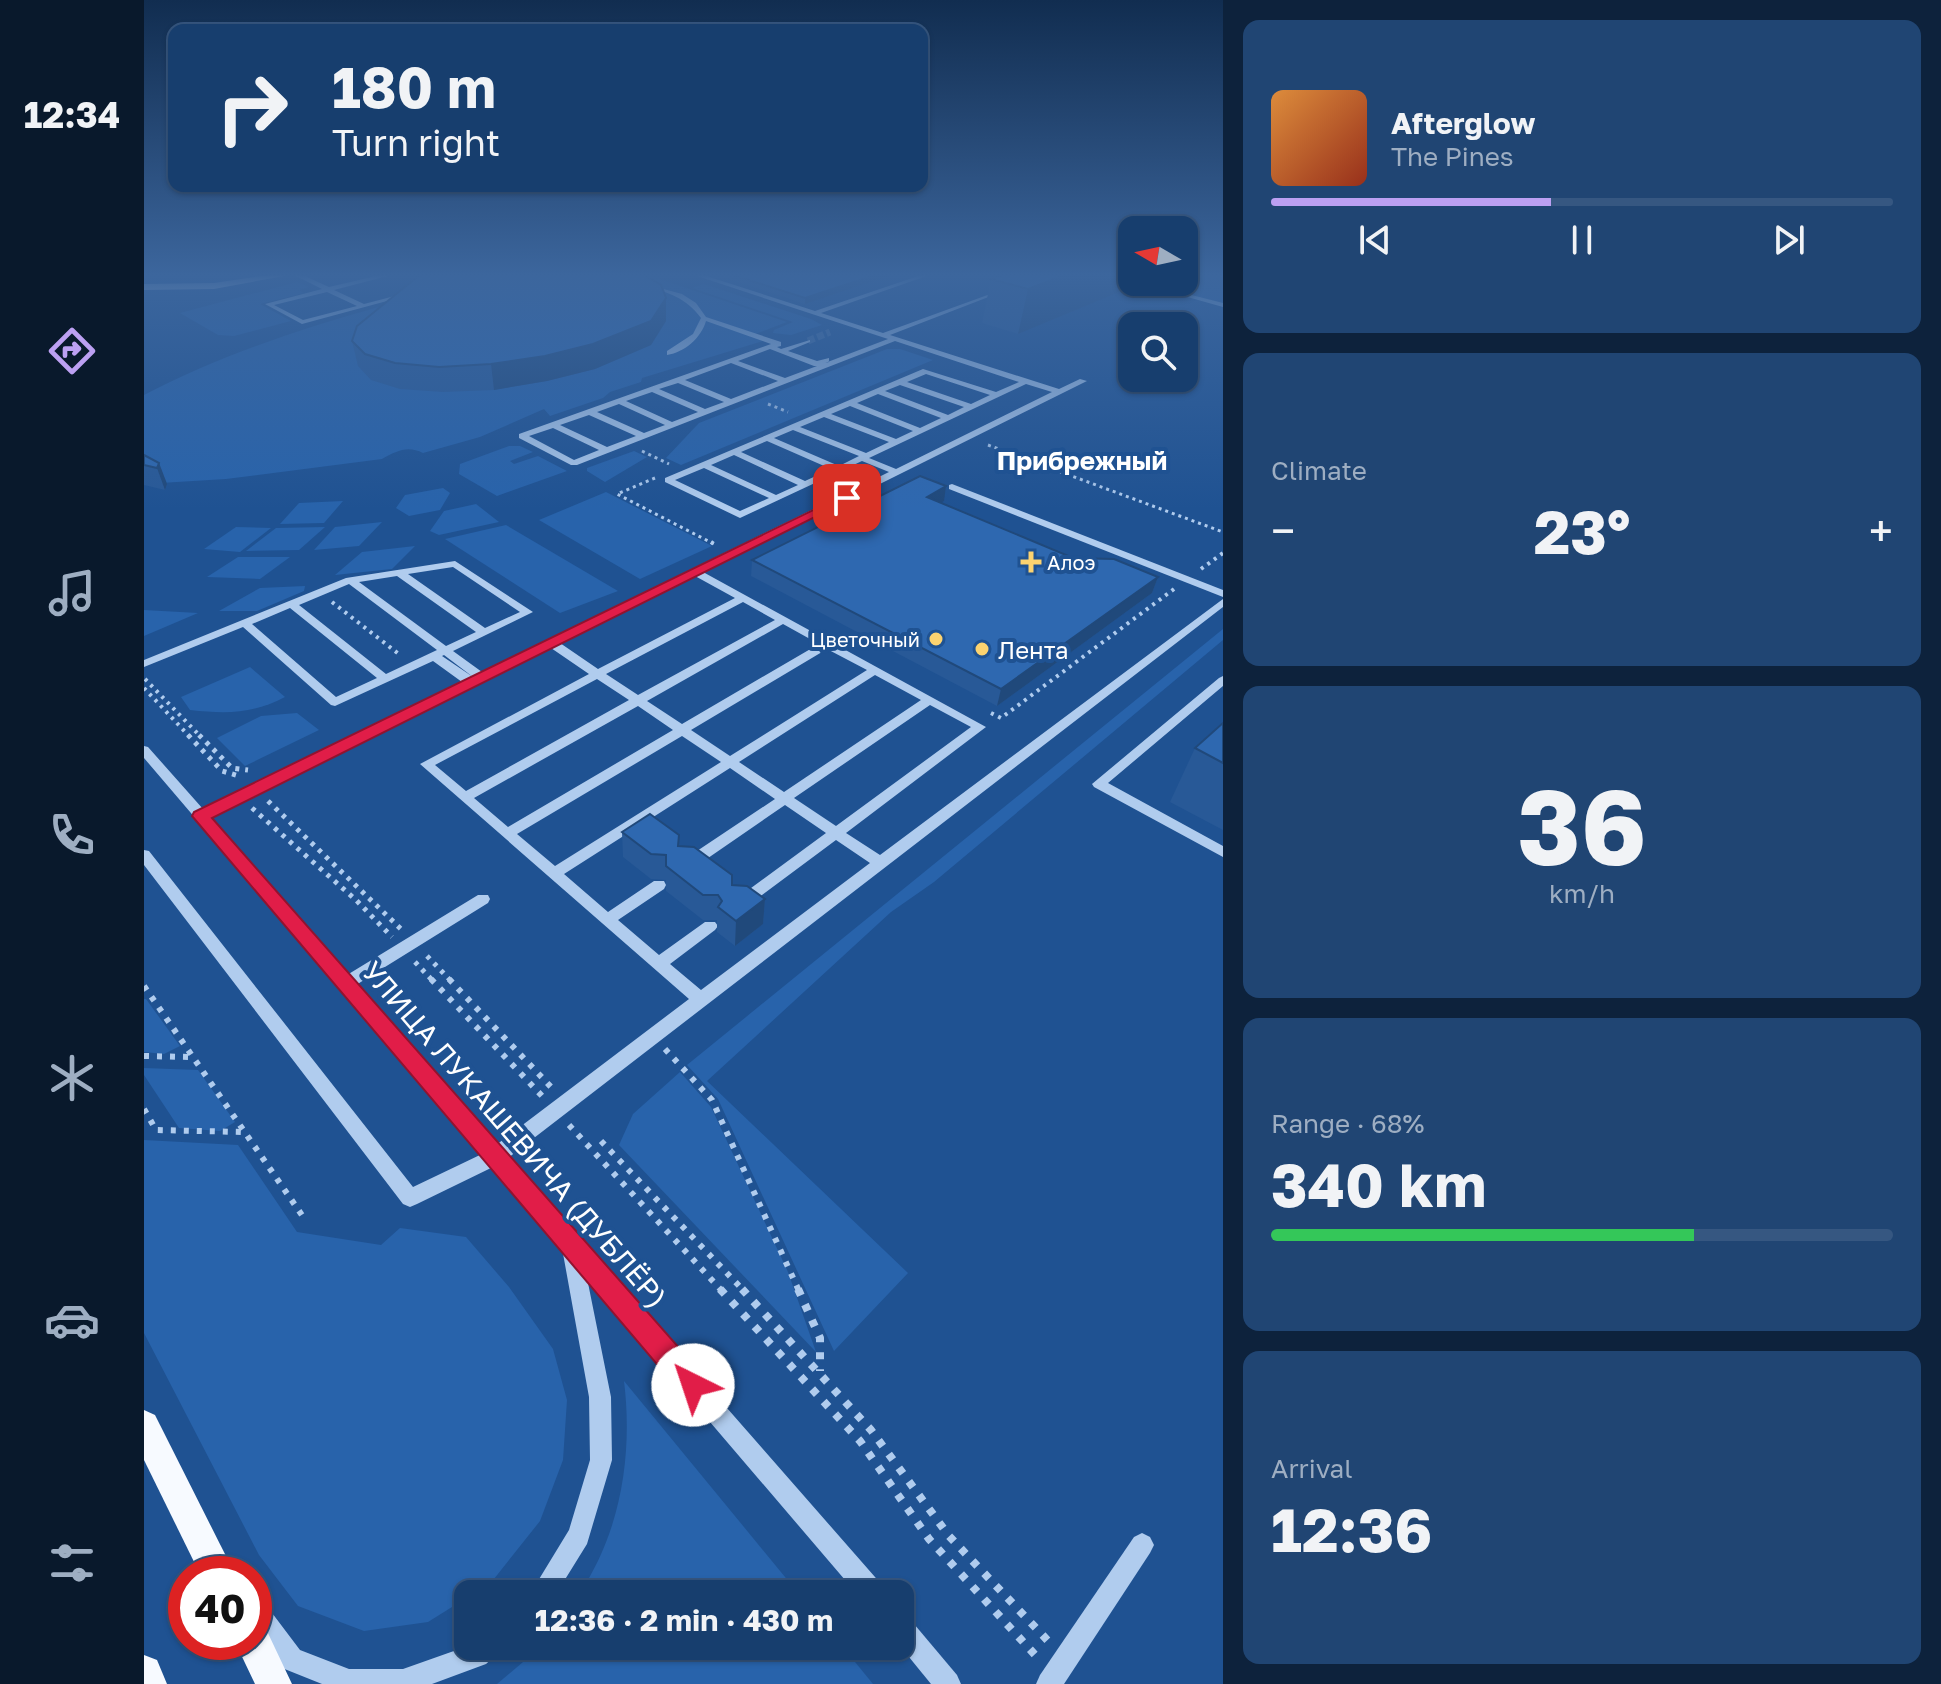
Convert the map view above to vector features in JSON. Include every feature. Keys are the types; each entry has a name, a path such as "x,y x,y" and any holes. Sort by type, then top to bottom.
{"main road":[{"path":"144,1426 209,1556"},
{"path":"262,1660 274,1684"},
{"path":"144,1673 149,1684"}],"street":[{"path":"762,352 522,436 574,463 854,352"},
{"path":"787,352 817,364 850,352"},
{"path":"934,352 1059,392"},
{"path":"732,361 785,381"},
{"path":"997,395 926,371 668,480 740,515 949,418 971,407 997,395 1026,381"},
{"path":"678,380 731,402"},
{"path":"201,816 1083,381"},
{"path":"900,382 971,407"},
{"path":"652,389 705,412"},
{"path":"877,391 949,418"},
{"path":"619,401 672,425"},
{"path":"849,403 921,431"},
{"path":"590,412 643,436"},
{"path":"824,414 897,442"},
{"path":"554,425 606,450"},
{"path":"793,427 902,471"},
{"path":"766,438 839,469"},
{"path":"734,452 806,485"},
{"path":"704,465 776,498"},
{"path":"952,487 1223,594"},
{"path":"144,664 350,580 455,564 528,612 335,702 245,623"},
{"path":"399,573 484,632"},
{"path":"697,573 980,727 738,905"},
{"path":"350,580 477,681"},
{"path":"701,1000 426,764 743,598"},
{"path":"144,855 410,1198 494,1157 1223,602"},
{"path":"292,604 385,679"},
{"path":"465,797 783,620"},
{"path":"553,644 881,863"},
{"path":"507,834 827,644"},
{"path":"554,874 875,670"},
{"path":"1223,680 1099,784 1223,852"},
{"path":"686,866 929,700"},
{"name":"УЛИЦА ЛУКАШЕВИЧА (ДУБЛЁР)","path":"144,750 861,1580"},
{"path":"607,920 659,885"},
{"path":"345,984 483,899"},
{"path":"658,964 710,926"},
{"path":"551,1580 579,1536 601,1460 600,1397 571,1243"},
{"path":"203,1544 212,1556"},
{"path":"1052,1680 1142,1545"},
{"path":"272,1634 291,1659 349,1682 403,1682 463,1660"},
{"path":"914,1644 948,1684"}],"path":[{"path":"969,438 1223,532"},
{"path":"987,710 1001,718 1223,553"},
{"path":"320,592 414,665"},
{"path":"144,678 232,768 247,770"},
{"path":"144,688 222,771 234,775 255,774"},
{"path":"234,775 240,797 356,900 556,1111 860,1441 929,1539 1052,1680"},
{"path":"264,797 368,893 403,931"},
{"path":"425,954 553,1089"},
{"path":"144,986 306,1221"},
{"path":"653,1036 712,1100 820,1338 820,1371"},
{"path":"144,1056 192,1057"},
{"path":"144,1109 156,1130 245,1132"},
{"path":"601,1141 820,1371 871,1430 949,1536 1050,1643"}],"shaded area":[{"path":"241,352 728,352 642,378 641,382 610,392 603,398 550,416 544,409 480,437 423,453 407,449 382,459 226,479 144,484 144,395"},
{"path":"880,352 908,352 933,360 681,465 666,458 699,423"},
{"path":"509,446 520,446 533,452 510,461 514,464 538,456 567,471 497,496 459,474 460,464"},
{"path":"634,451 647,457 605,482 587,471 587,468"},
{"path":"443,488 450,493 440,510 409,516 396,508 405,495"},
{"path":"606,492 712,546 640,579 539,520"},
{"path":"343,501 324,523 280,524 299,503"},
{"path":"476,504 499,522 439,535 430,531 444,511"},
{"path":"382,522 359,546 314,550 335,527"},
{"path":"506,525 618,591 560,613 445,539"},
{"path":"236,527 271,528 240,552 204,549"},
{"path":"325,527 299,550 246,551 276,528"},
{"path":"415,546 392,569 335,575 362,552"},
{"path":"238,557 290,557 260,579 207,577"},
{"path":"305,586 304,591 257,611 219,611 260,588"},
{"path":"144,610 198,613 144,636"},
{"path":"1223,629 1223,640 934,882 891,912 707,1081 908,1273 834,1351 718,1099 687,1065"},
{"path":"250,667 285,697 250,710 228,712 190,710 181,697"},
{"path":"297,713 319,730 245,766 217,738 261,716"},
{"path":"144,999 180,1046 164,1054 144,1052"},
{"path":"144,1068 198,1070 235,1122 220,1131 179,1128 144,1075"},
{"path":"680,1072 711,1107 788,1272 816,1352 619,1145 633,1114"},
{"path":"144,1140 238,1145 297,1232 381,1245 400,1228 466,1237 509,1287 553,1349 567,1400 563,1460 540,1521 493,1580 454,1580 454,1606 428,1622 364,1631 298,1606 272,1572 272,1556 259,1555 144,1333"},
{"path":"624,1381 787,1580 587,1580 605,1545 621,1492 627,1436"},
{"path":"525,1660 853,1660 873,1684 497,1684"}],"building":[{"path":"363,352 563,352 491,364 439,367 395,363"},
{"path":"144,455 159,463 157,468 144,465"},
{"name":"Лента","path":"920,476 946,486 927,497 1073,558 1114,559 1158,577 1001,689 752,560"},
{"path":"1223,723 1223,763 1195,748"},
{"path":"650,814 679,835 678,846 694,847 732,875 732,885 747,886 765,899 736,921 718,907 722,901 718,895 703,895 666,866 666,855 651,854 622,832"}],"place":[{"name":"Алоэ","path":"1031,562"},
{"name":"Цветочный","path":"936,639"},
{"name":"Лента","path":"982,649"}],"district":[{"name":"Прибрежный","path":"1082,460"}],"route":[{"path":"693,1385 201,816 847,498"}]}
